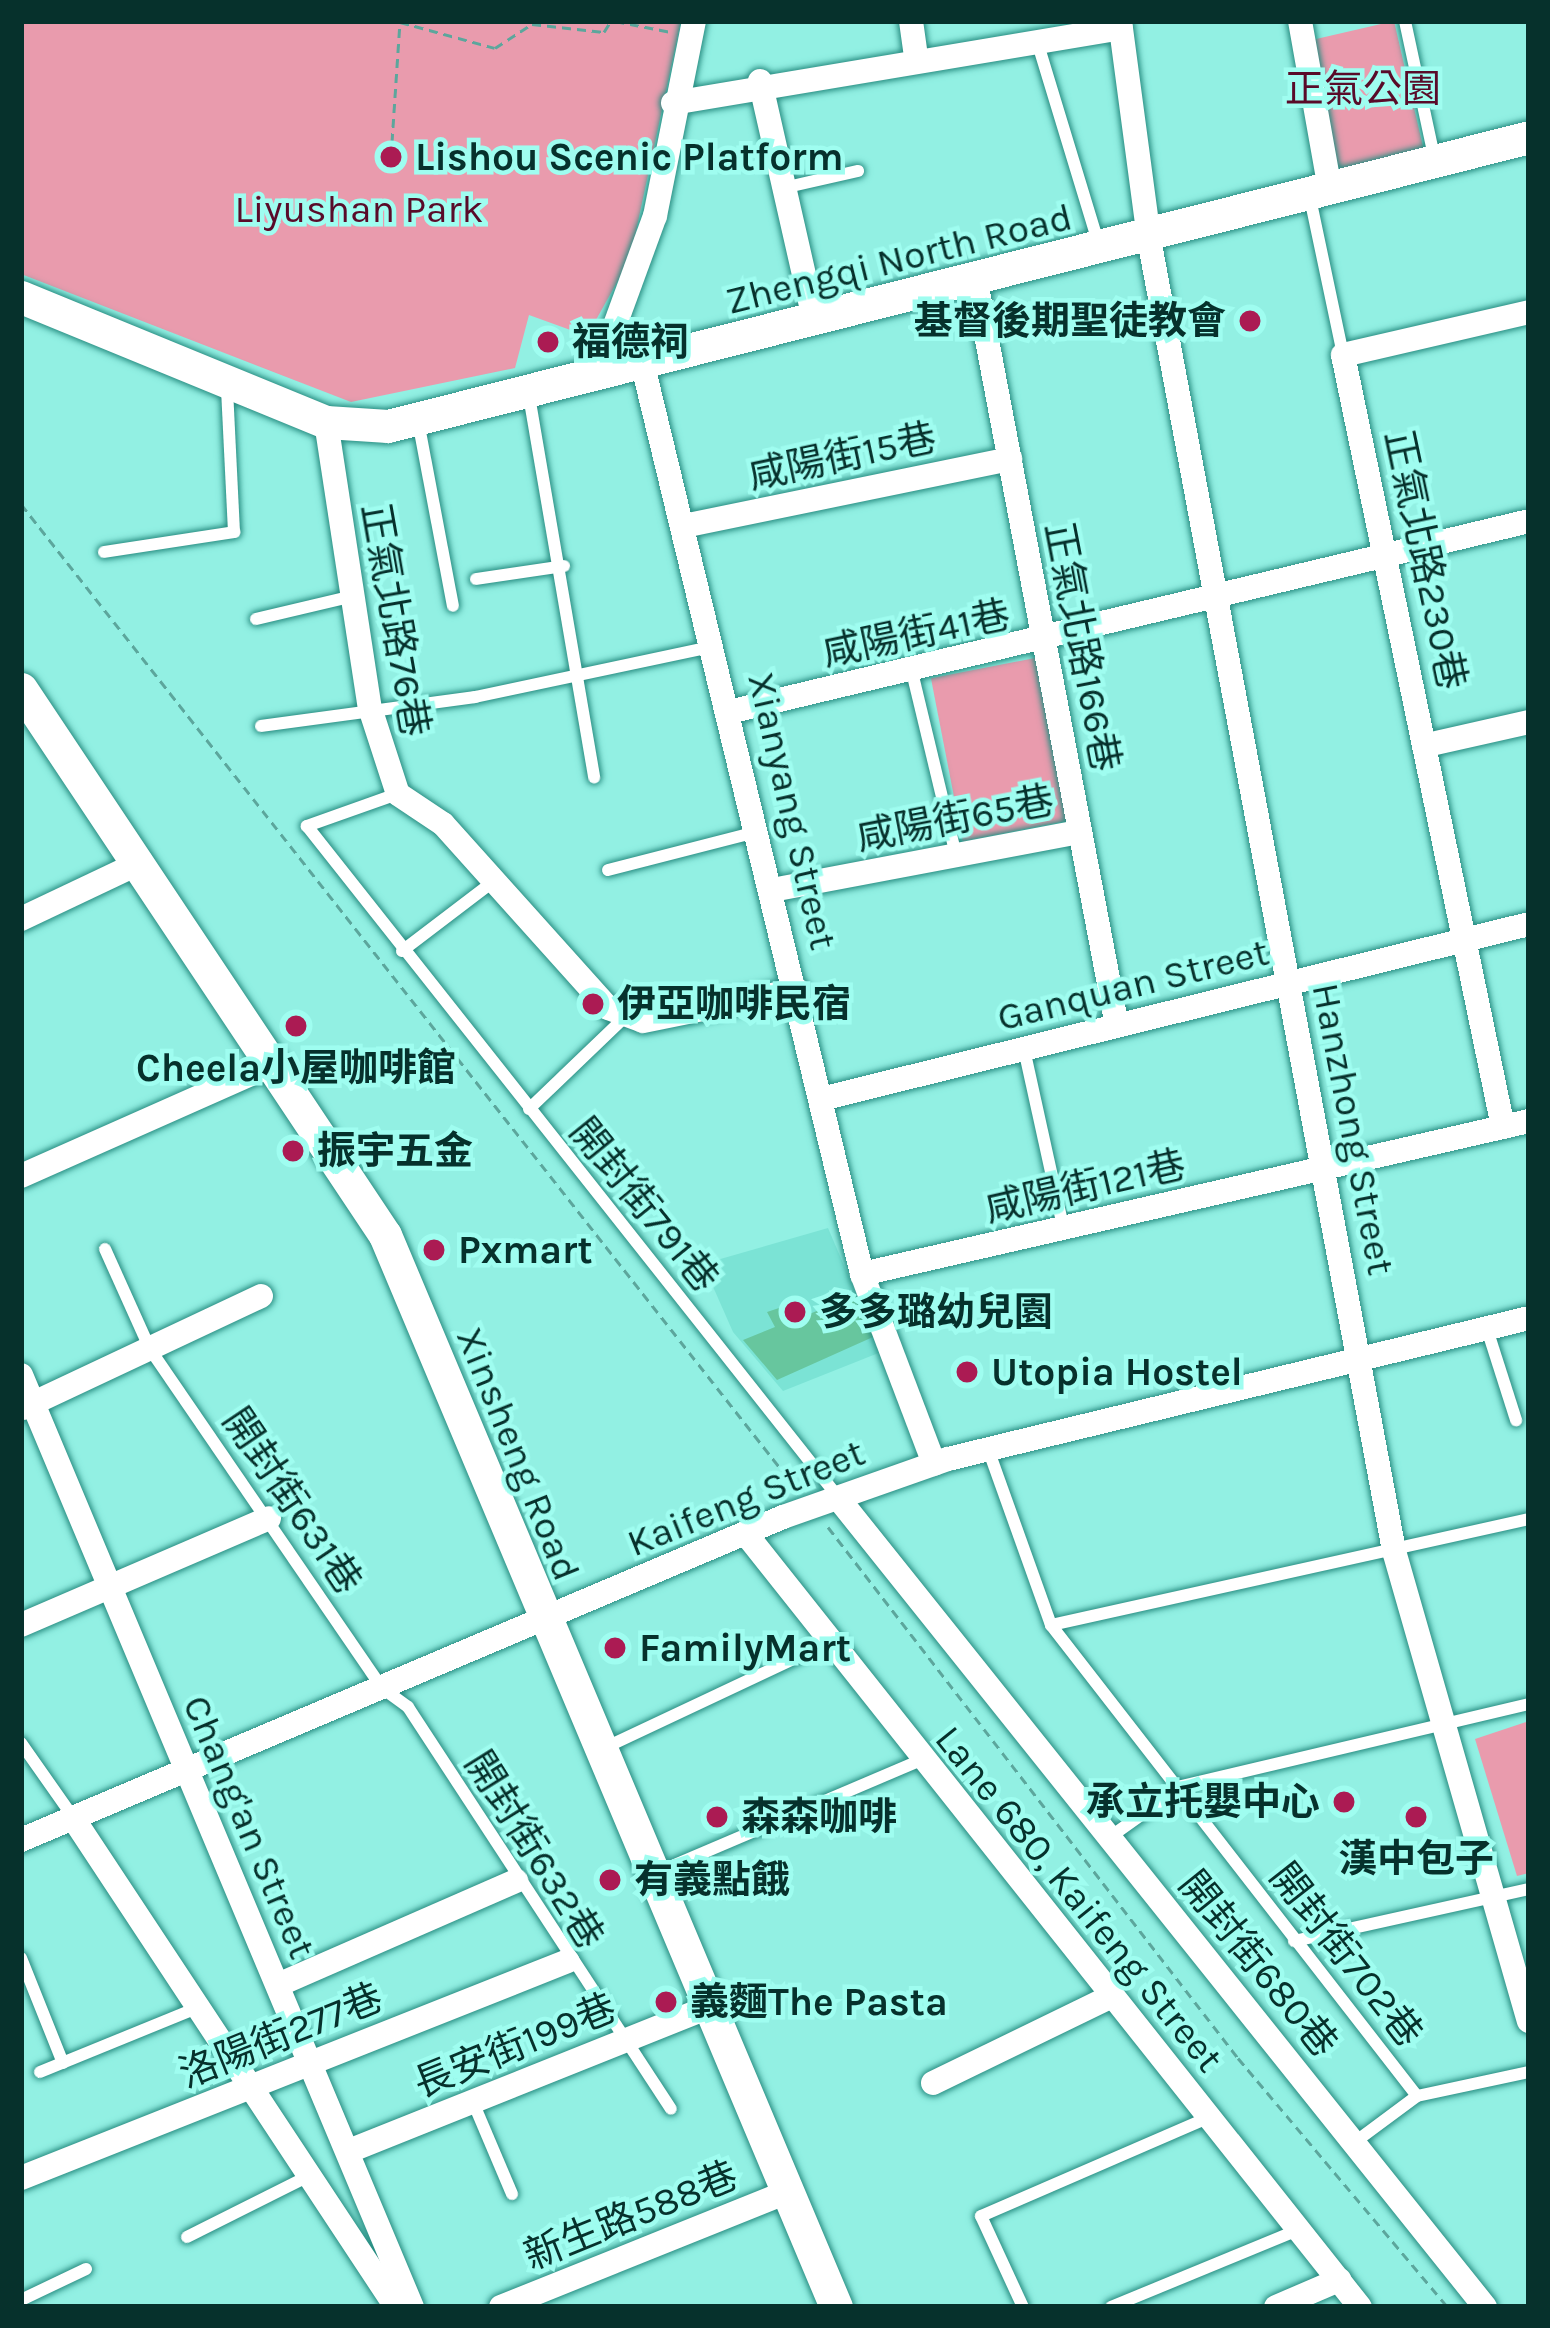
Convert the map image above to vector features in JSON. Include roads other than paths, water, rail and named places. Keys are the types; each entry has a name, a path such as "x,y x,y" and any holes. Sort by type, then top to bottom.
{"street":[{"path":"911,21 916,57"},
{"path":"1300,21 1320,193"},
{"path":"673,103 760,81 1121,24"},
{"name":"Hanzhong Street","path":"1121,24 1149,239 1394,1551 1529,2021"},
{"path":"596,377 655,217 673,103 692,28"},
{"path":"760,81 780,188 815,323"},
{"name":"Zhengqi North Road","path":"21,297 326,422 417,419 530,396 1149,239 1529,136"},
{"name":"正氣北路166巷","path":"976,281 1117,1026"},
{"path":"1343,355 1529,312"},
{"name":"正氣北路230巷","path":"1343,355 1390,558 1503,1127"},
{"name":"Xianyang Street","path":"643,366 733,711 862,1274 934,1464"},
{"name":"正氣北路76巷","path":"326,422 370,708 398,794 494,881 626,1016"},
{"name":"咸陽街15巷","path":"688,525 1010,459"},
{"name":"咸陽街41巷","path":"733,711 1217,603 1529,521"},
{"name":"Xinsheng Road","path":"21,689 142,862 385,1235 540,1621 655,1874 707,2008 836,2307"},
{"path":"1427,745 1529,722"},
{"name":"咸陽街65巷","path":"772,890 1080,832"},
{"path":"21,919 142,862"},
{"name":"Ganquan Street","path":"825,1098 1529,924"},
{"path":"626,1016 797,990"},
{"path":"21,1176 274,1064"},
{"name":"咸陽街121巷","path":"862,1274 1529,1121"},
{"path":"27,1406 261,1296"},
{"name":"Kaifeng Street","path":"21,1840 746,1534 934,1464 1529,1318"},
{"name":"Chang'an Street","path":"21,1375 27,1406 111,1587 184,1772 312,2062 412,2307"},
{"name":"開封街680巷","path":"838,1498 1485,2307"},
{"path":"21,1625 269,1518"},
{"name":"Lane 680, Kaifeng Street","path":"746,1534 919,1761 1360,2307"},
{"path":"73,1818 246,2090 396,2307"},
{"path":"278,1984 516,1881"},
{"name":"洛陽街277巷","path":"21,2179 568,1961"},
{"path":"933,2083 1108,1998"},
{"name":"長安街199巷","path":"349,2152 707,2008"},
{"name":"新生路588巷","path":"501,2307 787,2192"},
{"path":"1276,2307 1339,2280"}],"lane":[{"path":"1405,21 1436,164"},
{"path":"1037,40 1100,251"},
{"path":"780,188 858,171"},
{"name":"正氣北路230巷","path":"1320,193 1343,355"},
{"path":"104,552 234,532 227,380"},
{"path":"530,396 564,566 594,778"},
{"path":"417,419 453,606"},
{"path":"476,579 564,566"},
{"path":"256,619 353,596"},
{"path":"261,726 581,678 716,646"},
{"path":"912,672 956,855"},
{"name":"開封街791巷","path":"398,794 307,826 838,1498"},
{"path":"608,870 761,831"},
{"path":"403,951 494,881"},
{"path":"529,1109 626,1016"},
{"path":"1024,1048 1063,1228"},
{"name":"開封街631巷","path":"105,1249 151,1349 382,1688"},
{"path":"1486,1328 1516,1420"},
{"name":"開封街702巷","path":"988,1449 1051,1625 1182,1786 1294,1941 1417,2096"},
{"path":"1051,1625 1529,1520"},
{"path":"601,1750 829,1642"},
{"name":"開封街632巷","path":"382,1688 408,1707 568,1961 670,2109"},
{"path":"1110,1837 1182,1786 1529,1704"},
{"path":"21,1743 73,1818"},
{"path":"655,1874 919,1761"},
{"path":"1294,1941 1529,1889"},
{"path":"21,1958 62,2063"},
{"path":"40,2072 194,2009"},
{"path":"1354,2142 1417,2096 1529,2072"},
{"path":"473,2102 512,2194"},
{"path":"1023,2307 981,2216 1209,2117"},
{"path":"187,2237 305,2178"},
{"path":"1111,2307 1298,2230"},
{"path":"21,2300 86,2270"}],"place":[{"name":"Lishou Scenic Platform","path":"391,157"},
{"name":"基督後期聖徒教會","path":"1250,321"},
{"name":"福德祠","path":"548,342"},
{"name":"伊亞咖啡民宿","path":"593,1004"},
{"name":"Cheela小屋咖啡館","path":"296,1026"},
{"name":"振宇五金","path":"293,1151"},
{"name":"Pxmart","path":"434,1250"},
{"name":"多多璐幼兒園","path":"795,1312"},
{"name":"Utopia Hostel","path":"967,1372"},
{"name":"FamilyMart","path":"615,1648"},
{"name":"承立托嬰中心","path":"1344,1802"},
{"name":"森森咖啡","path":"717,1817"},
{"name":"漢中包子","path":"1416,1817"},
{"name":"有義點餓","path":"610,1880"},
{"name":"義麵The Pasta","path":"666,2002"}],"park label":[{"name":"正氣公園","path":"1363,89"},
{"name":"Liyushan Park","path":"359,209"}]}
